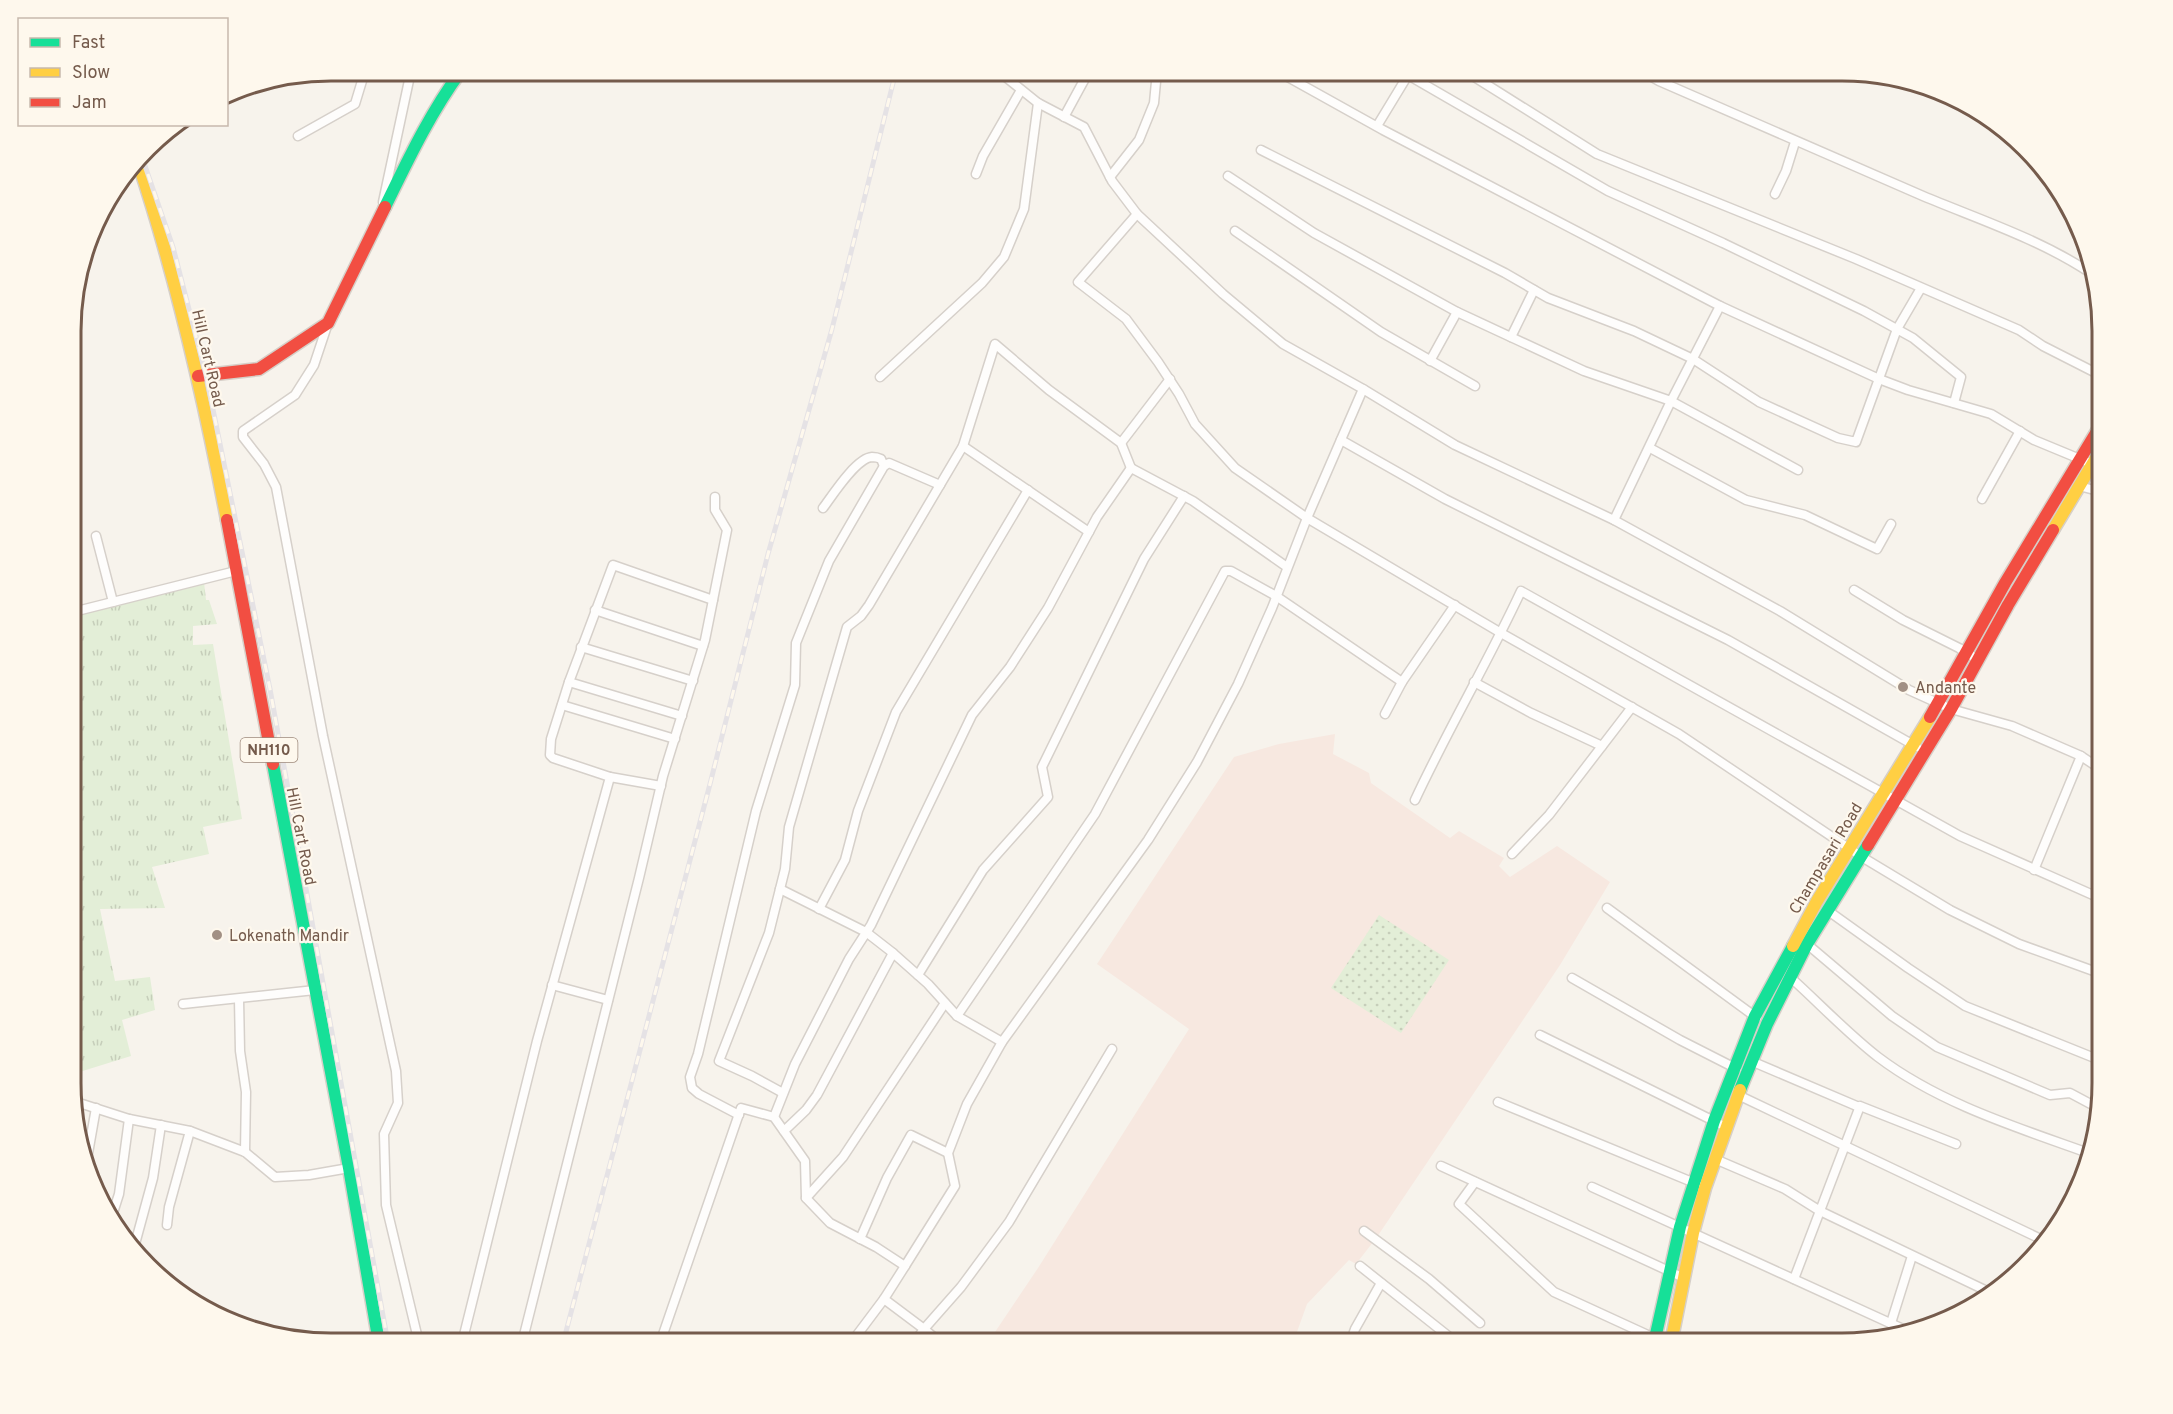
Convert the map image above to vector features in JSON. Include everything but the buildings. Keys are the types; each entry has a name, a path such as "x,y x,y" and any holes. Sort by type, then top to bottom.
{"main road":[{"path":"198,376 259,369 328,323 416,144 453,81"},
{"name":"Hill Cart Road","path":"140,169 166,251 198,376 349,1168 377,1333"},
{"name":"Champasari Road","path":"1673,1333 1714,1121 1755,1016 1796,939 1850,849 1889,797 1919,748 1951,709 1977,659 2079,486 2092,447"},
{"name":"Champasari Road","path":"1919,748 1938,703 1965,652 2086,462 2092,457"},
{"name":"Champasari Road","path":"1659,1333 1669,1272 1680,1227 1715,1159 1745,1074 1807,944 1862,857 1889,797"}],"street":[{"path":"298,136 355,104 362,81"},
{"path":"380,218 409,81"},
{"path":"1011,81 1038,104 1084,127 1110,177 1137,214 1223,294 1283,344 1455,445 1614,520 1780,611 1909,690 1951,709 2012,726 2081,756 2092,763"},
{"path":"1064,117 1083,81"},
{"path":"1110,177 1139,140 1154,103 1156,81"},
{"path":"1296,81 1720,306 1879,379 1908,390 1991,414 2034,440 2086,462"},
{"path":"1377,126 1402,81"},
{"path":"1422,81 1608,191 1864,310 1913,338 1961,377 1954,403"},
{"path":"1482,81 1597,154 2019,330 2043,346 2092,371"},
{"path":"1659,81 1796,142 2021,237 2071,260 2083,268"},
{"path":"976,174 983,156 1021,90"},
{"path":"880,377 982,283 1004,257 1024,209 1038,104"},
{"path":"1775,194 1796,142"},
{"path":"1261,150 1548,298 1634,331 1693,359 1759,402 1838,438 1856,442 1897,329 1921,288"},
{"path":"1228,176 1314,233 1457,312 1584,371 1671,401 1798,470"},
{"path":"1137,214 1078,282 1126,319 1170,379 1195,424 1235,468 1307,518 1501,633 1679,734 1862,857 1950,910 2019,944 2092,970"},
{"path":"1235,231 1382,332 1475,386"},
{"path":"1512,338 1534,290"},
{"path":"1614,520 1720,306"},
{"path":"1430,361 1457,312"},
{"path":"328,323 314,365 295,395 243,431 243,437 264,464 276,487 323,736 396,1071 398,1103 384,1134 386,1205 417,1333"},
{"path":"783,1093 719,1061 769,933 784,869 789,827 847,627 861,616 963,446 995,344 1049,390 1121,443 1131,468 1184,496 1287,567"},
{"path":"1121,443 1170,379"},
{"path":"858,1333 884,1299 955,1186 948,1153 967,1104 1002,1042 1142,848 1197,762 1238,684 1363,389"},
{"path":"1982,499 2020,431"},
{"path":"1341,440 1444,499 1728,640 1919,748"},
{"path":"963,446 1089,532"},
{"path":"1650,448 1746,500 1805,515 1877,549 1891,524"},
{"path":"823,508 863,460 870,457 881,459 884,465"},
{"path":"739,1115 699,1094 692,1088 690,1077 698,1054 756,811 795,685 796,643 829,561 884,465 889,463 940,485"},
{"path":"774,1117 783,1093 849,959 866,932 972,715 1010,667 1048,608 1089,532 1131,468"},
{"path":"2079,486 2092,489"},
{"path":"819,909 845,860 858,810 896,712 1028,490"},
{"path":"918,975 983,870 1048,798 1042,767 1144,559 1184,496"},
{"path":"525,1333 661,786 703,646 727,530 715,510 715,497"},
{"path":"96,536 113,602"},
{"path":"661,786 610,777 553,758 550,755 551,739 581,646 613,565 713,600"},
{"path":"81,610 236,571"},
{"path":"957,1016 1095,814 1225,571 1231,571 1276,596 1402,682"},
{"path":"1854,590 1903,620 1977,659"},
{"path":"1415,800 1521,591 1960,836 2092,895"},
{"path":"1385,714 1402,682 1455,605"},
{"path":"595,610 703,646"},
{"path":"581,646 693,681"},
{"path":"569,682 682,716"},
{"path":"1474,682 1531,713 1602,746"},
{"path":"562,705 675,739"},
{"path":"1512,854 1549,815 1632,707"},
{"path":"2034,870 2081,756"},
{"path":"465,1333 552,985 610,777"},
{"path":"780,889 866,932 918,975 957,1016 1002,1042"},
{"path":"1607,908 1767,1024"},
{"path":"1827,910 1908,968 1977,1013 2092,1057"},
{"path":"1807,944 1893,1016 1937,1047 2050,1095 2070,1093 2091,1104"},
{"path":"784,1131 806,1110 817,1095 893,953"},
{"path":"1790,977 1878,1057 1926,1088 2003,1122 2082,1151"},
{"path":"1572,978 1680,1040 1745,1074"},
{"path":"552,985 608,1000"},
{"path":"183,1004 315,990"},
{"path":"240,999 240,1051 246,1092 245,1152"},
{"path":"806,1198 843,1157 945,1003"},
{"path":"1540,1035 1726,1127"},
{"path":"921,1333 961,1287 1010,1222 1112,1048"},
{"path":"1751,1061 1859,1107 1862,1106 1956,1144"},
{"path":"1738,1095 2038,1238"},
{"path":"1498,1102 1700,1185"},
{"path":"82,1104 129,1119 190,1131 245,1152 275,1177 309,1176 349,1168"},
{"path":"1794,1279 1859,1107"},
{"path":"89,1145 96,1108"},
{"path":"663,1333 741,1108 774,1117 805,1161 806,1198 830,1223 905,1266"},
{"path":"115,1207 119,1194 129,1119"},
{"path":"136,1239 153,1178 161,1125"},
{"path":"167,1225 169,1207 190,1131"},
{"path":"860,1239 887,1178 911,1135 948,1153"},
{"path":"1715,1159 1785,1189 1820,1211 1982,1290"},
{"path":"1441,1166 1684,1278"},
{"path":"1475,1182 1459,1204 1554,1292 1639,1333"},
{"path":"1592,1187 1897,1326"},
{"path":"1364,1232 1430,1280 1480,1323"},
{"path":"1891,1323 1912,1256"},
{"path":"1360,1266 1444,1333"},
{"path":"1354,1333 1381,1283"},
{"path":"884,1299 929,1333"}],"shaded area":[{"path":"1335,734 1333,754 1369,773 1371,783 1450,838 1459,831 1504,858 1499,866 1510,877 1557,846 1610,882 1560,965 1377,1237 1356,1264 1349,1260 1307,1304 1297,1333 994,1333 1189,1029 1097,964 1234,757 1279,744"}],"green space":[{"path":"204,582 206,600 209,600 217,624 193,626 193,645 213,644 242,819 203,827 209,854 152,867 165,908 100,909 115,981 150,977 155,1010 122,1020 131,1056 81,1072 81,613"},
{"path":"1379,915 1449,960 1401,1033 1331,988"}],"railway":[{"path":"566,1333 768,554 832,329 894,81"},
{"path":"145,164 173,247 206,375 270,689 386,1333"}],"traffic: fast":[{"path":"385,207 429,120 454,81"},
{"path":"273,764 349,1168 377,1333"},
{"path":"1740,1090 1767,1024 1807,944 1868,845"},
{"path":"1656,1333 1680,1227 1714,1121 1755,1016 1793,946"}],"traffic: slow":[{"path":"140,169 165,250 188,340 227,520"},
{"path":"2053,530 2092,465"},
{"path":"1793,946 1817,901 1930,717"},
{"path":"1673,1333 1693,1233 1705,1188 1740,1090"}],"traffic: jam":[{"path":"198,376 259,369 328,323 385,207"},
{"path":"1930,717 2005,583 2092,439"},
{"path":"227,520 273,764"},
{"path":"1868,845 1951,709 2008,605 2053,530"}],"place":[{"name":"Andante","path":"1903,687"},
{"name":"Lokenath Mandir","path":"217,935"}]}
